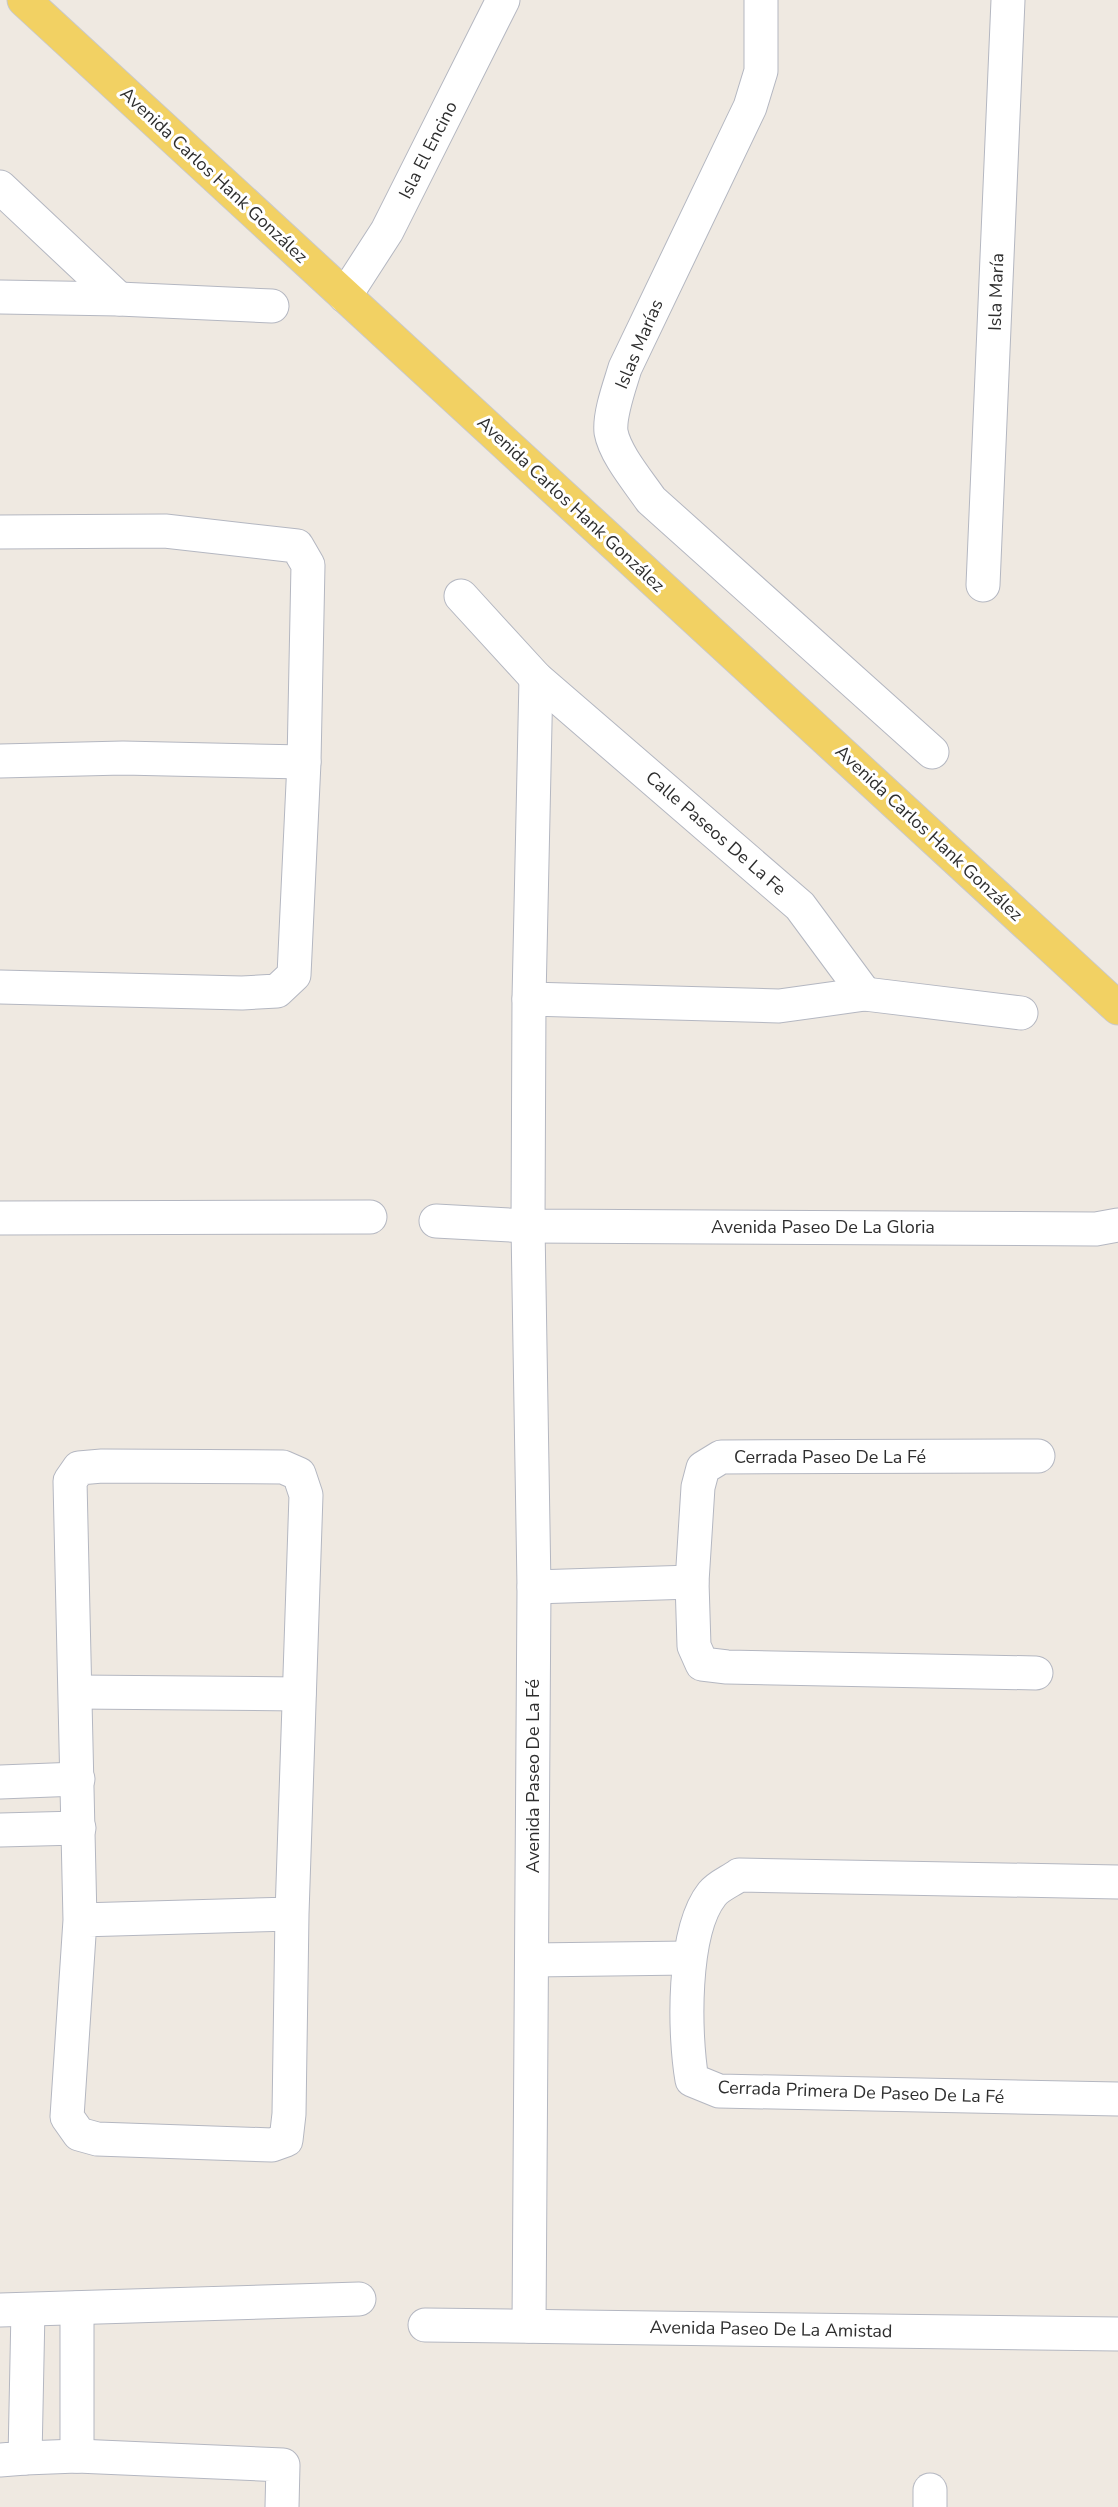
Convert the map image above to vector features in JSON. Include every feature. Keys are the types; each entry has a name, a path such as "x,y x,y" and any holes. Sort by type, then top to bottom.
{"main road":[{"name":"Avenida Carlos Hank González","path":"24,0 1118,1008"}],"street":[{"name":"Isla El Encino","path":"345,296 387,231 503,0"},
{"name":"Islas Marías","path":"761,0 760,71 750,107 625,368 615,401 611,431 624,461 651,500 932,752"},
{"name":"Isla María","path":"983,585 1008,0"},
{"path":"0,187 119,299"},
{"path":"0,297 119,299 272,306"},
{"path":"0,532 165,531 297,546 308,565 304,762 294,975 277,991 242,993 0,987"},
{"name":"Calle Paseos De La Fe","path":"461,596 536,678 800,906 865,994"},
{"path":"528,1226 529,999 536,678"},
{"path":"0,761 123,758 304,762"},
{"path":"529,999 779,1006 865,994 1021,1013"},
{"path":"0,1218 370,1217"},
{"name":"Avenida Paseo De La Gloria","path":"436,1221 528,1226 1096,1229 1118,1225"},
{"name":"Avenida Paseo De La Fé","path":"528,1226 534,1587 530,2326"},
{"name":"Cerrada Paseo De La Fé","path":"1036,1674 727,1667 702,1664 694,1646 692,1582 698,1487 703,1468 721,1457 1038,1456"},
{"path":"283,1467 299,1474 306,1496 299,1694 289,2114 286,2140 272,2145 97,2139 79,2134 67,2117 80,1920 70,1481 79,1468 283,1467"},
{"path":"534,1587 692,1582"},
{"path":"76,1692 299,1694"},
{"path":"0,1782 78,1779"},
{"path":"0,1830 79,1828"},
{"name":"Cerrada Primera De Paseo De La Fé","path":"1118,1882 739,1875 713,1893 700,1918 689,1958 689,2059 692,2080 719,2091 1118,2099"},
{"path":"80,1920 292,1914"},
{"path":"532,1960 689,1958"},
{"path":"282,2507 283,2465 77,2456 13,2459 14,2310 359,2300"},
{"path":"77,2308 77,2456"},
{"name":"Avenida Paseo De La Amistad","path":"425,2325 1118,2334"}]}
